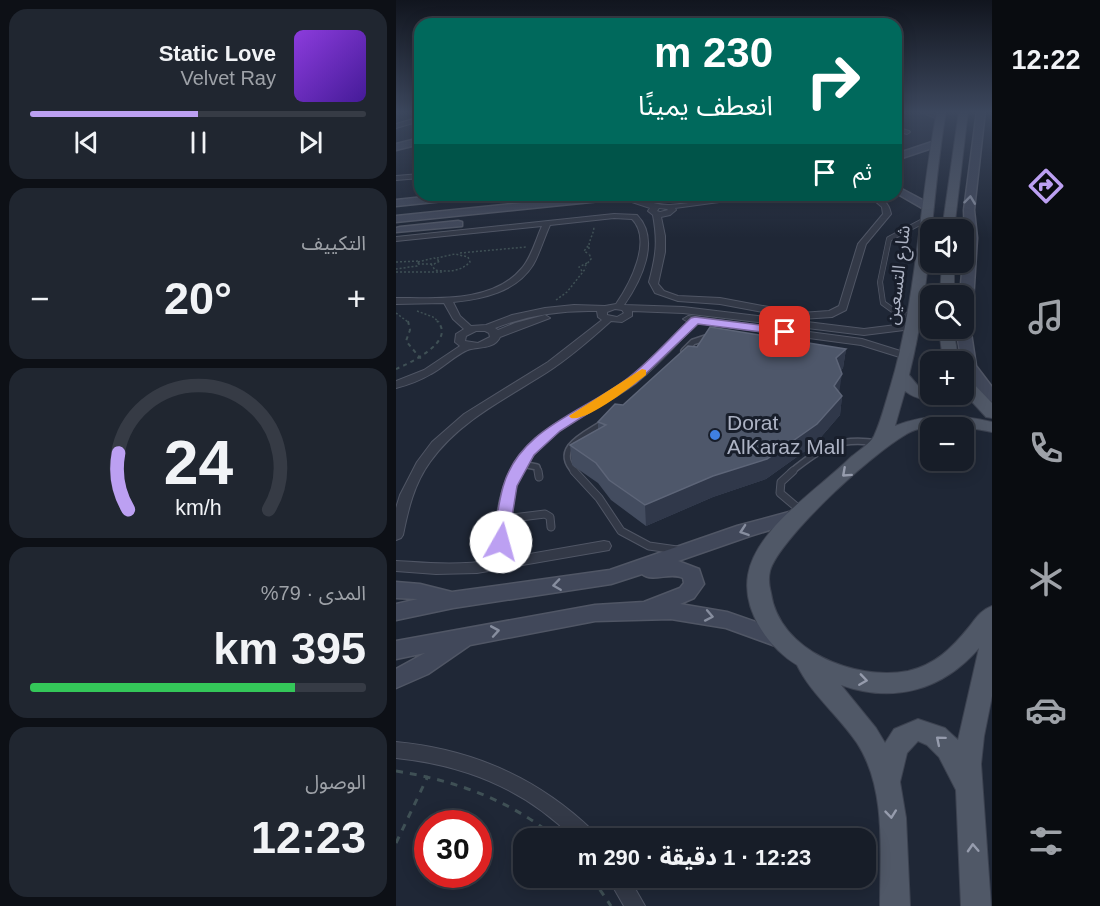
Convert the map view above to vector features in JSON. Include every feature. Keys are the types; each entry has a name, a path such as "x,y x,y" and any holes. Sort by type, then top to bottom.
{"main road":[{"name":"شارع التسعين","path":"880,442 902,376 913,321 934,153"},
{"path":"949,219 958,153"},
{"path":"902,376 914,392 920,394"},
{"path":"974,394 992,413"},
{"path":"895,906 892,815 886,783 868,738 802,657 781,639 767,619 759,599 758,579 763,560 773,544 801,513 880,442 912,425 936,421 963,422 992,427"},
{"path":"802,657 825,670 852,679 879,683 906,681 930,675 951,664 992,615"},
{"path":"976,906 969,789 971,736 992,641"},
{"path":"886,783 896,745 909,732 918,730 938,736 946,744 969,789"}],"street":[{"path":"967,285 971,238 969,210 976,153"},
{"path":"396,178 414,176"},
{"path":"902,194 926,213"},
{"path":"396,203 415,201"},
{"path":"396,210 487,201"},
{"path":"396,219 570,201"},
{"path":"396,230 522,217 582,201"},
{"path":"633,201 656,211 671,212 669,207 712,201"},
{"path":"656,211 661,244 652,282 657,291 671,297 729,302 804,315 825,316 839,312 845,304 862,244 886,214 881,201"},
{"path":"396,239 621,215 634,217 642,222 644,243 642,263 624,310"},
{"path":"396,301 448,301 482,294 511,281 525,270 547,223"},
{"path":"498,565 510,486 520,464 555,428 632,381 700,316 710,300"},
{"path":"448,301 456,316 469,329"},
{"path":"723,315 729,302"},
{"path":"467,346 458,340 461,334 469,329 487,328 537,311 578,307 605,315"},
{"path":"396,385 428,372 467,346 484,345 492,341 495,335 542,318 566,315 605,315 624,310 700,316 862,342 906,356"},
{"path":"396,535 404,500 412,480 423,462 450,430 486,403 558,360 605,315"},
{"path":"700,316 723,315 864,332 913,321"},
{"path":"487,328 495,335"},
{"path":"965,339 967,358 973,373 992,396"},
{"path":"396,377 428,372"},
{"path":"611,577 801,513"},
{"path":"396,566 457,569 498,565 604,546"},
{"path":"396,612 453,600 674,568 687,570 692,574 694,584 687,593 643,610"},
{"path":"396,590 420,592 453,600"},
{"path":"396,650 595,614 643,610 672,611 718,618 781,639"},
{"path":"396,679 420,668 469,635"},
{"path":"396,750 456,760 500,776 540,799 574,828"},
{"path":"624,888 635,906"}],"lane":[{"path":"913,321 887,306 879,297 879,292 889,239 926,213"},
{"path":"678,359 693,342 705,337 720,336"},
{"path":"612,417 571,444 567,452 568,465 599,498 616,526 626,534 649,546 689,550"},
{"path":"801,513 780,493 781,482 785,477 830,444 848,439 880,442"},
{"path":"568,465 572,455 580,448"},
{"path":"520,464 537,466 539,477"},
{"path":"504,519 545,514 550,517 551,527"}],"path":[{"path":"548,303 570,290 590,262 590,253 584,251 588,248 594,232 594,224"},
{"path":"396,271 454,254 536,247"},
{"path":"468,257 474,251"},
{"path":"454,254 468,257"},
{"path":"396,271 430,273 449,271 469,264 468,257"},
{"path":"396,262 417,260 418,263 431,264 440,261 436,258"},
{"path":"582,271 579,267 590,262"},
{"path":"431,264 435,270"},
{"path":"430,273 435,270 449,271"},
{"path":"396,369 421,358 440,341 442,329 430,315 414,310"},
{"path":"396,313 408,320 410,330 406,341 421,358"},
{"path":"396,771 459,783 517,809 543,828"},
{"path":"396,843 428,777"},
{"path":"599,888 611,906"}],"building":[{"name":"Dorat AlKaraz Mall","path":"710,327 846,349 836,358 842,374 834,386 842,396 817,424 767,459 713,476 645,505 609,480 596,463 570,445 606,425 598,422 615,404 623,405 688,346 697,347"}],"slow traffic":[{"path":"575,416 619,390 642,372"}],"place":[{"name":"Dorat AlKaraz Mall","path":"715,435"}],"route":[{"path":"501,542 510,486 520,464 529,452 555,428 632,381 695,320 785,332"}]}
